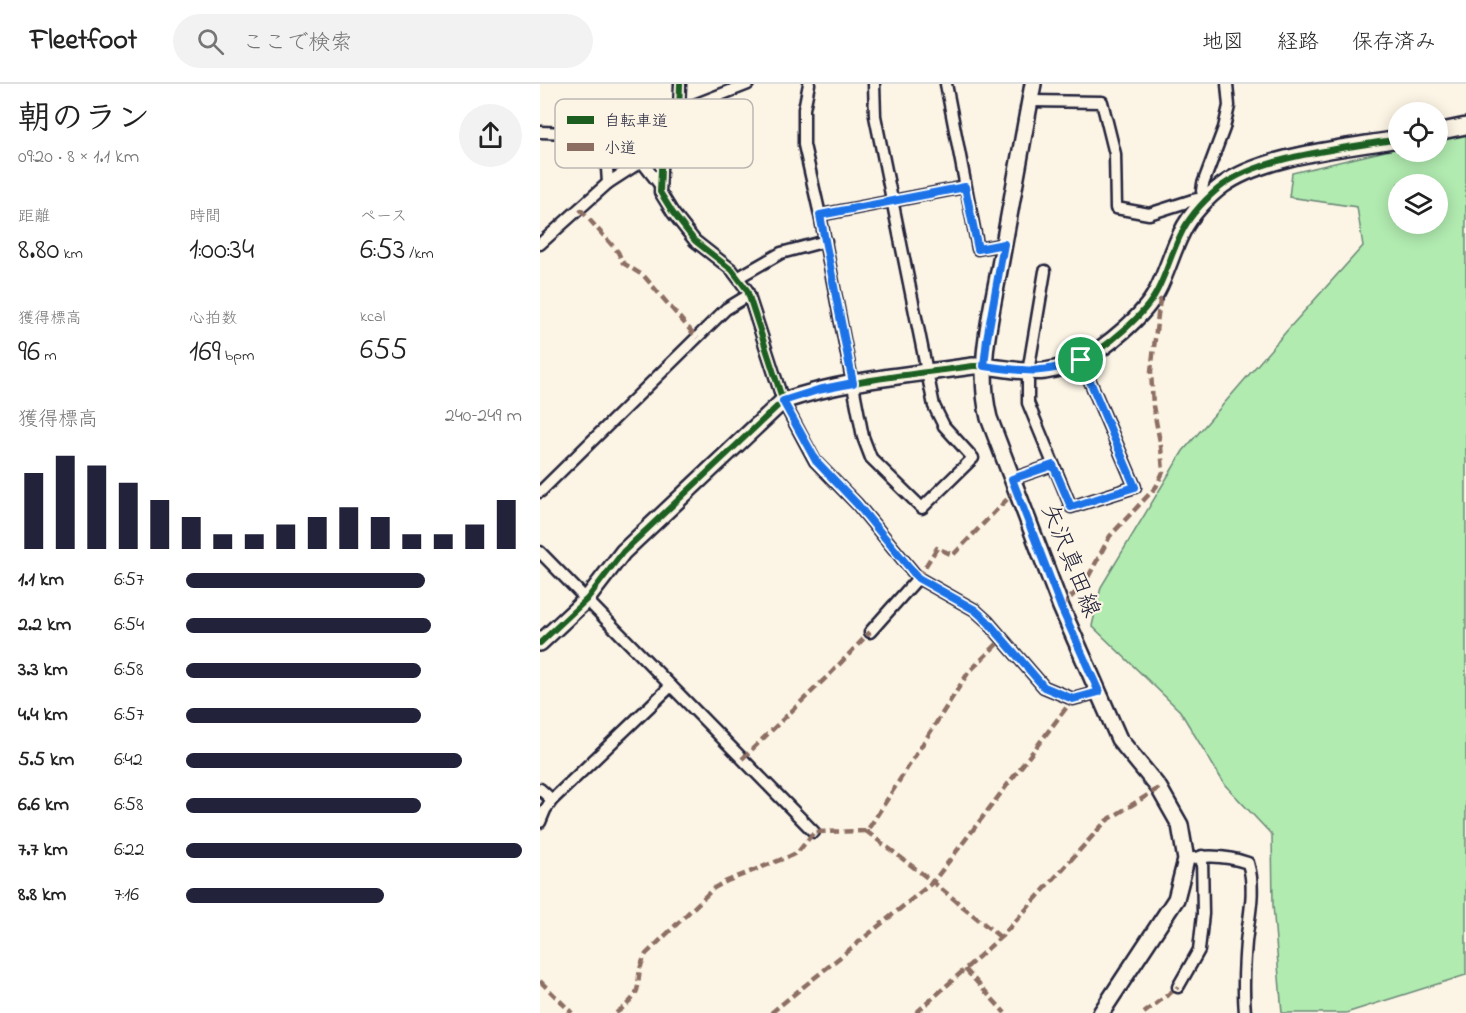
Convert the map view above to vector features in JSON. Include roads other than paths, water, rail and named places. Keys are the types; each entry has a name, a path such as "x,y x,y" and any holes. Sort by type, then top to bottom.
{"street":[{"path":"679,99 680,84"},
{"path":"710,99 748,84"},
{"path":"809,84 804,109 804,145 826,241 863,437 871,458 922,507 973,458 944,426 934,406 875,117 874,84"},
{"path":"946,84 978,249 1004,244"},
{"name":"矢沢真田線","path":"1033,84 987,339 983,385 986,410 1061,607 1119,739 1159,788 1180,825 1186,860 1176,899 1101,1013"},
{"path":"1208,198 1202,191 1224,128 1229,106 1227,84"},
{"path":"1030,101 1102,102 1115,154 1116,208 1149,214 1193,200 1208,198"},
{"path":"1448,130 1466,126"},
{"path":"540,132 555,132"},
{"path":"540,643 587,599 623,552 783,401 818,390 853,383 984,366 1028,372 1064,367 1081,360 1129,326 1145,309 1157,292 1183,230 1208,198 1235,177 1267,164 1388,141"},
{"path":"607,168 608,183"},
{"path":"540,244 608,183 632,168"},
{"path":"647,168 660,185"},
{"path":"661,168 660,192 666,203 695,241 739,277 749,295 783,401 816,461 857,504 918,578 975,610 1044,687 1073,699 1099,692"},
{"path":"820,215 965,187"},
{"path":"739,277 781,253 826,241"},
{"path":"1045,272 1028,372 1028,403 1071,507 1135,487 1081,360"},
{"path":"540,492 726,309 749,295"},
{"path":"1012,479 1053,465"},
{"path":"540,552 814,832"},
{"path":"870,632 918,578"},
{"path":"540,822 544,810 552,800 671,686"},
{"path":"540,789 552,800"},
{"path":"1186,860 1202,856 1234,858 1248,863 1253,879 1246,946 1245,1013"},
{"path":"1178,987 1199,950 1203,914 1202,856"}]}
